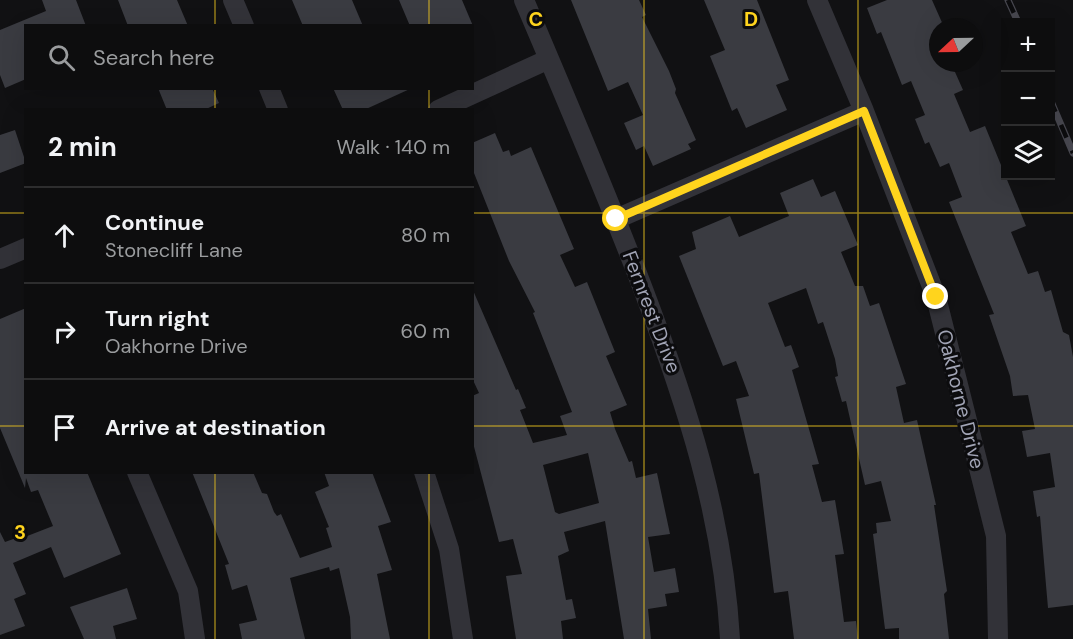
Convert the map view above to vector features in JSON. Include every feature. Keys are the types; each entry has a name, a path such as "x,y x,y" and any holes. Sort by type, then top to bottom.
{"street":[{"path":"233,0 243,24"},
{"name":"Fernrest Drive","path":"524,0 616,219 679,383 708,486 726,580 730,639"},
{"name":"Oakhorne Drive","path":"817,0 864,111 939,309 996,536 999,639"},
{"path":"442,108 549,59"},
{"path":"270,90 277,108"},
{"path":"616,219 864,111"},
{"path":"0,259 24,249"},
{"path":"138,474 188,591 195,639"},
{"path":"425,474 449,549 463,639"}],"building":[{"path":"42,0 76,0 85,24 24,24 24,80 5,88 0,75 0,30 46,11"},
{"path":"118,0 177,0 187,24 127,24"},
{"path":"292,0 352,0 362,24 302,24"},
{"path":"399,0 462,0 472,24 409,24"},
{"path":"571,0 639,0 646,15 642,17 669,71 676,89 675,93 696,140 688,144 691,149 653,166 644,146 636,150 624,123 643,115 628,82 608,91"},
{"path":"704,0 757,0 789,80 776,85 787,110 746,128 737,108 732,111 710,56 725,50"},
{"path":"887,0 932,0 940,18 929,18 929,72 955,72 963,90 954,94 970,132 985,126 1001,165 1001,180 1007,180 1026,226 1011,232 1028,274 1038,271 1045,292 1051,290 1063,332 1069,335 1073,357 1073,605 1048,608 1040,516 1037,517 1033,491 1055,487 1050,453 1027,457 1022,431 1035,429 1028,395 1013,396 1010,376 989,315 994,314 949,202 962,197 949,163 940,167 929,142 925,144 915,119 925,115 911,81 902,85 881,32 877,34 867,8"},
{"path":"159,90 213,90 219,103 208,108 166,108"},
{"path":"334,90 408,90 368,108 342,108"},
{"path":"15,130 24,164 0,173 0,135"},
{"path":"495,133 503,152 509,150 511,156 531,147 574,249 560,255 575,287 587,282 615,352 606,356 627,405 610,412 615,429 629,462 632,461 636,478 657,473 670,534 648,537 654,572 675,568 679,592 665,594 667,606 648,609 651,639 624,639 605,521 564,532 569,551 558,556 566,600 572,599 576,618 561,621 563,639 516,639 506,576 522,574 513,539 499,542 474,447 474,395 479,393 474,382 474,293 526,408 520,410 533,443 567,435 560,416 572,412 533,313 535,312 509,261 474,173 474,142","holes":["588,453 599,503 559,514 555,512 543,465"]},
{"path":"813,179 821,197 835,191 858,245 841,252 855,286 863,286 870,306 879,303 906,384 896,387 904,423 917,420 936,505 934,505 947,591 944,594 949,639 899,639 899,628 885,629 873,534 877,533 876,523 891,521 881,481 865,485 846,401 842,402 835,377 838,376 835,359 823,322 818,324 806,288 768,303 785,347 791,345 799,367 792,370 819,464 812,465 822,502 835,500 844,554 835,555 844,622 856,621 858,639 794,639 788,591 774,593 759,473 754,474 736,399 749,396 736,361 723,366 679,256 696,249 692,232 730,216 739,237 789,216 780,193"},
{"path":"24,309 24,474 88,474 121,554 64,578 51,547 13,563 26,594 14,599 25,626 0,635 0,532 5,542 16,538 17,540 53,526 38,490 31,492 26,478 25,488 0,428 0,319"},
{"path":"193,474 254,474 262,493 267,494 274,512 277,516 281,514 300,558 332,547 326,528 329,527 315,492 329,486 325,474 373,474 391,522 378,526 392,570 377,574 390,639 351,639 350,617 339,568 330,571 329,567 290,578 305,639 242,639 239,624 257,620 247,585 232,590 225,565 229,564"},
{"path":"127,588 137,619 113,626 116,639 84,639 70,607"}],"railway":[{"path":"1008,0 1016,18"},
{"path":"1055,111 1073,153"}],"route":[{"path":"616,219 864,111 936,297"}]}
